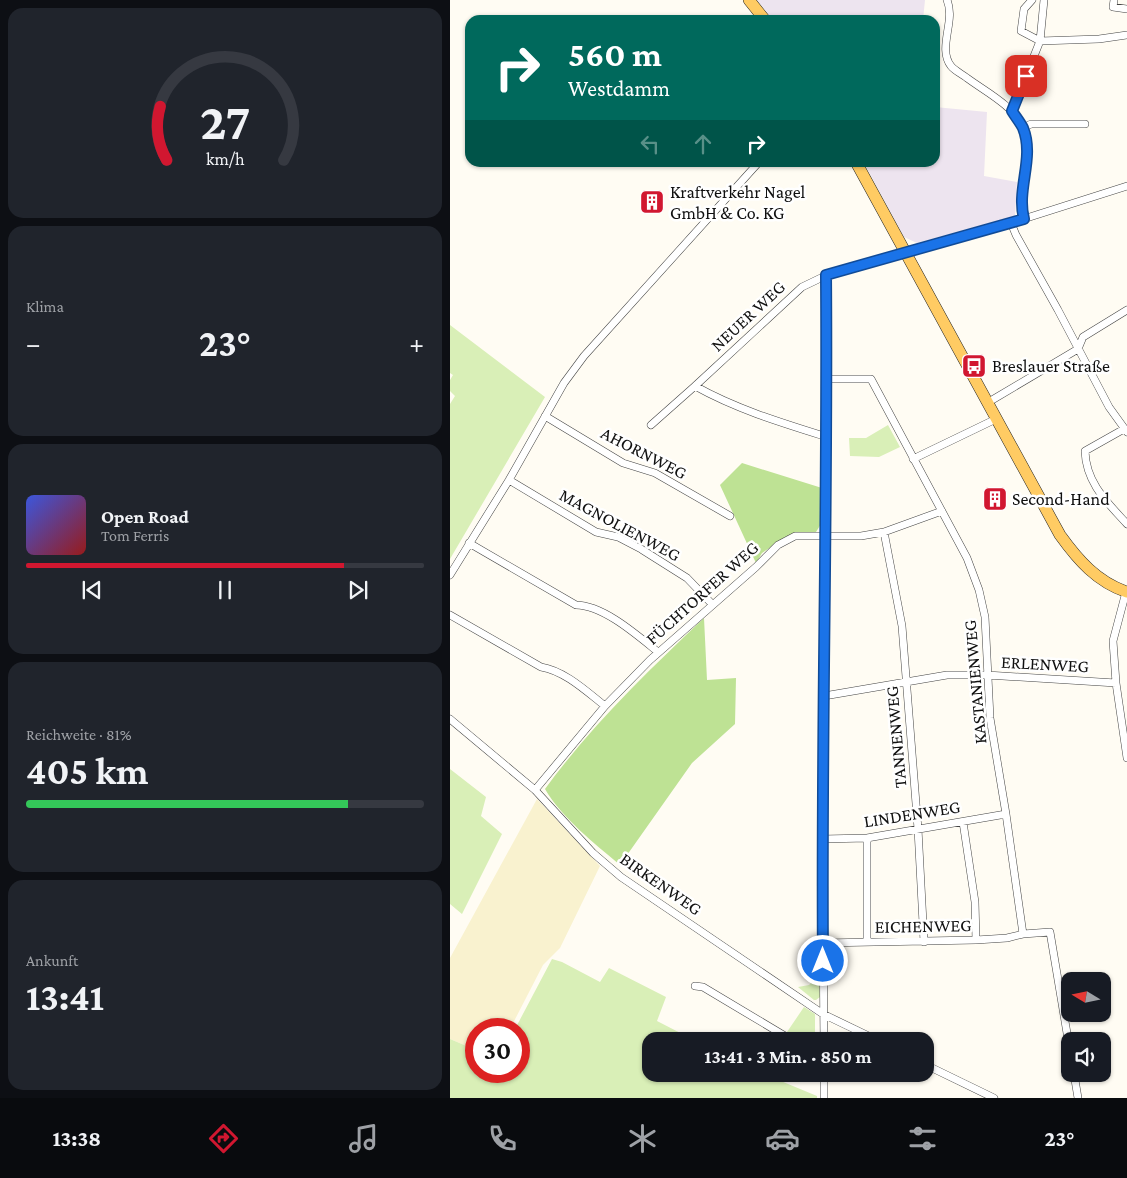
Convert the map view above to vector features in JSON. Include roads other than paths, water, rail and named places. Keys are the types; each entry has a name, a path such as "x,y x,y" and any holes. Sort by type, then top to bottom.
{"main road":[{"path":"749,0 761,15"},
{"path":"859,167 1046,511 1068,546 1085,566 1101,580 1126,592"}],"street":[{"path":"947,0 950,8 945,55 952,67 1012,111 1023,128 1027,145 1021,208 1024,219"},
{"path":"1032,0 1024,9 1021,31 1040,41 1099,39 1127,35"},
{"path":"1012,111 1040,41 1044,0"},
{"path":"1114,0 1113,7 1127,9"},
{"path":"1023,128 1031,124 1085,124"},
{"path":"450,575 509,480 564,383 584,356 754,167"},
{"name":"NEUER WEG","path":"651,425 802,286 826,275 1011,223 1127,186"},
{"path":"1011,223 1109,407 1126,430 1085,451 1085,464 1100,496 1127,524"},
{"path":"824,1032 823,839 827,536 826,275"},
{"path":"987,403 1078,349 1083,337 1127,310"},
{"name":"KASTANIENWEG","path":"827,379 871,379 967,558 980,590 985,617 990,718 1023,934"},
{"path":"695,386 719,400 827,437"},
{"name":"AHORNWEG","path":"545,416 624,463 655,473 730,516"},
{"path":"913,459 996,418"},
{"name":"MAGNOLIENWEG","path":"509,480 596,532 618,536 641,549 687,578 712,604"},
{"name":"FÜCHTORFER WEG","path":"535,790 605,706 658,652 778,545 795,536 861,536 884,532 942,511"},
{"name":"TANNENWEG","path":"884,532 902,626 918,829 924,942"},
{"path":"469,543 576,605 587,605 627,627 658,652"},
{"path":"1126,592 1112,641 1127,758"},
{"path":"450,615 535,664 549,669 576,684 605,706"},
{"name":"ERLENWEG","path":"824,696 947,675 987,675 1116,683"},
{"name":"BIRKENWEG","path":"450,719 535,790 593,853 621,877 823,1014 860,1032"},
{"name":"LINDENWEG","path":"823,839 867,838 1006,814"},
{"path":"963,822 975,902 976,940"},
{"path":"867,838 867,942"},
{"path":"1023,934 1050,932 1067,1032"},
{"name":"EICHENWEG","path":"823,943 976,940 1007,938 1023,934"},
{"path":"695,986 703,987 777,1032"},
{"path":"934,1068 994,1098"},
{"path":"824,1082 824,1098"},
{"path":"1075,1082 1078,1098"}],"place":[{"name":"Kraftverkehr Nagel GmbH & Co. KG","path":"652,202"},
{"name":"Breslauer Straße","path":"974,366"},
{"name":"Second-Hand","path":"995,499"}]}
